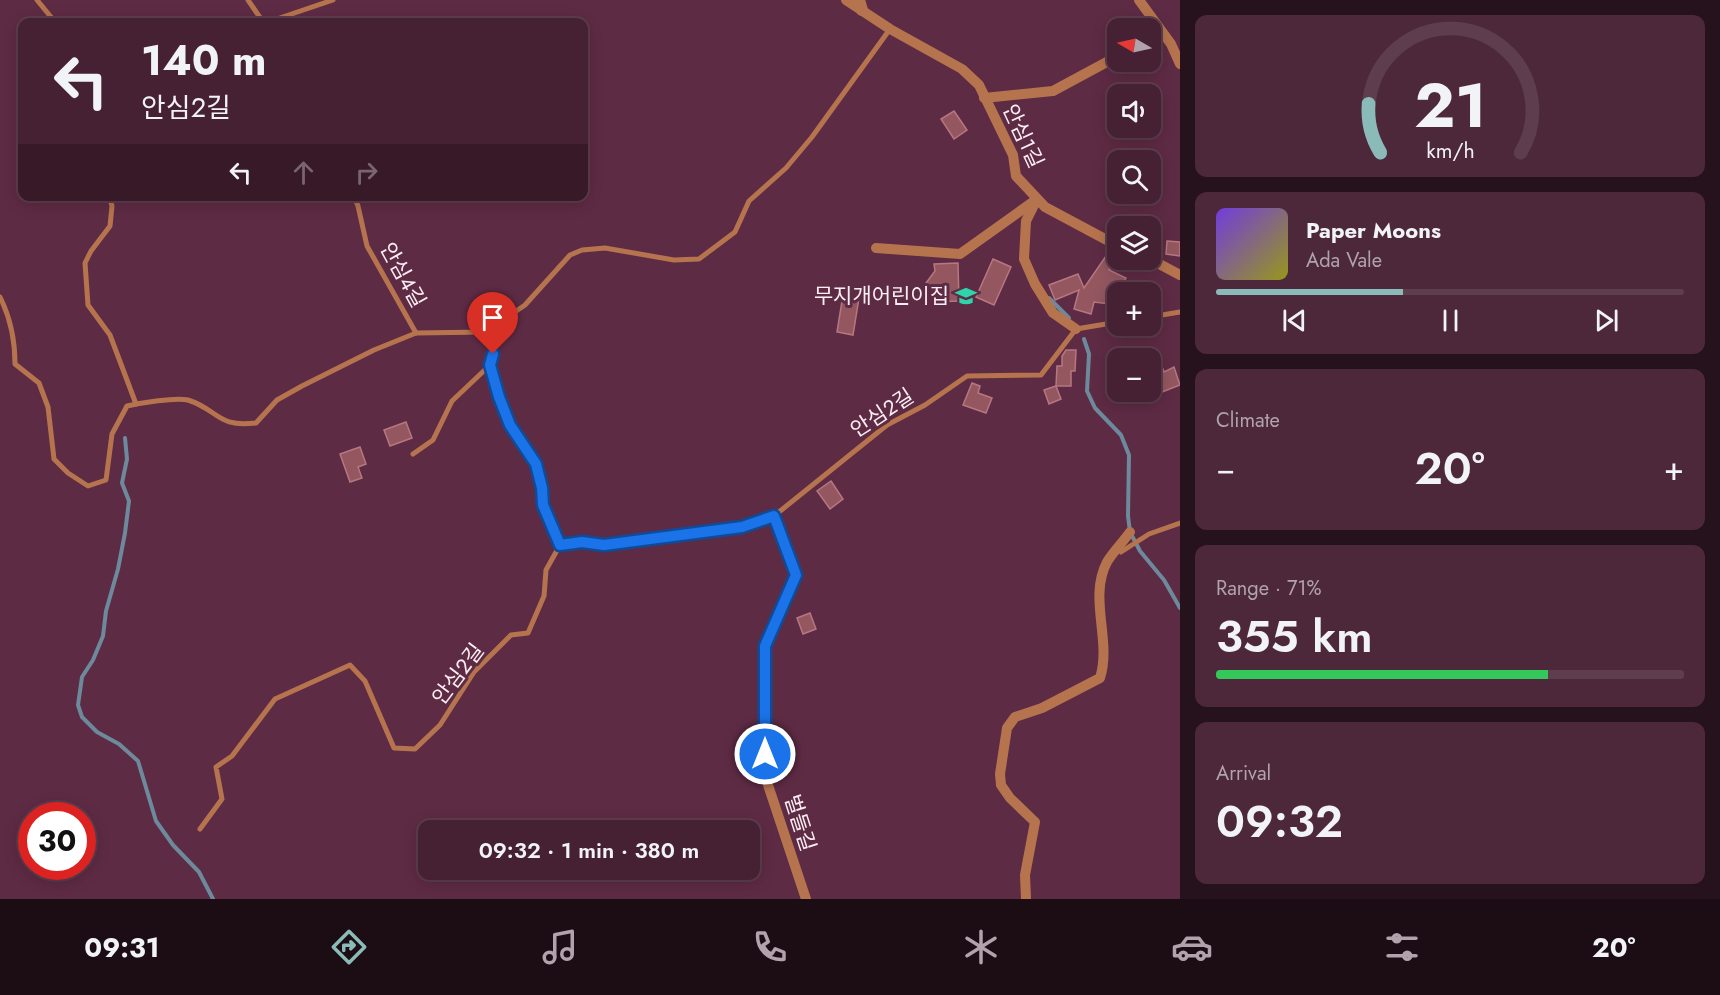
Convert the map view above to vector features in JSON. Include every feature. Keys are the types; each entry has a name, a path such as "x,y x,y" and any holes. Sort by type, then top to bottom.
{"street":[{"name":"안심1길","path":"846,0 860,5 890,29 962,69 979,86 1013,155 1016,176 1037,199 1053,212 1107,240"},
{"path":"1139,0 1148,18"},
{"path":"1161,36 1171,44 1180,64"},
{"name":"안심1길","path":"984,98 1053,91 1107,62"},
{"path":"876,248 960,254 1037,199"},
{"path":"1037,199 1026,221 1024,259 1035,284 1053,313 1076,329"},
{"path":"1161,265 1180,275"},
{"name":"벌들길","path":"774,516 796,575 765,646 765,776 806,899"},
{"path":"1026,899 1025,875 1035,822 1010,798 1002,785 1000,774 1007,728 1015,717 1042,708 1100,678 1105,663 1100,590 1107,562 1130,532"}],"lane":[{"path":"38,0 52,18"},
{"path":"248,0 260,18"},
{"path":"280,18 333,0"},
{"path":"0,297 5,307 15,350 15,364 39,383 48,408 54,459 68,473 88,486 106,480 112,434 127,406 186,400 223,421 238,426 256,423 277,400 374,350 416,333 486,332 525,305 570,255 582,250 605,248 674,261 699,259 735,232 749,201 786,168 812,137 890,29"},
{"path":"110,201 110,226 85,263 88,304 110,335 136,404"},
{"name":"안심4길","path":"356,201 367,246 416,333"},
{"path":"1161,315 1180,312"},
{"path":"1076,329 1107,324"},
{"name":"안심2길","path":"200,829 222,799 216,767 232,756 275,699 350,665 365,681 394,748 416,749 440,725 474,672 511,635 528,633 544,596 546,570 560,545 582,542 604,545 742,527 774,516 886,425 925,405 967,376 1041,375 1076,329"},
{"path":"486,332 495,342 490,365 510,425 536,464 542,488 543,505 560,545"},
{"path":"413,454 433,441 452,401 490,365"},
{"path":"1121,552 1149,534 1180,523"}],"building":[{"path":"954,111 967,130 954,139 941,119"},
{"path":"1167,241 1180,242 1180,256 1166,254"},
{"path":"1106,256 1107,270 1126,278 1124,282 1107,282 1107,304 1094,302 1091,314 1074,309 1079,290 1055,300 1049,285 1078,274 1084,288"},
{"path":"993,259 1011,267 994,305 976,297"},
{"path":"958,263 959,301 935,302 935,294 926,283 935,271 934,264"},
{"path":"843,295 859,298 853,335 837,332"},
{"path":"1066,350 1076,350 1075,371 1071,371 1071,386 1056,386 1057,366 1062,366 1062,356"},
{"path":"1161,364 1164,372 1174,367 1180,385 1161,392"},
{"path":"972,383 980,386 978,393 992,398 986,413 963,405"},
{"path":"1056,386 1061,399 1049,404 1044,390"},
{"path":"406,422 412,438 390,446 384,430"},
{"path":"360,447 366,464 358,467 362,478 350,482 340,454"},
{"path":"831,481 843,499 830,509 817,491"},
{"path":"810,613 816,629 803,634 797,618"}],"waterway":[{"path":"1049,298 1069,318"},
{"path":"1084,339 1089,354 1087,391 1095,408 1121,435 1129,455 1130,532 1140,551 1164,580 1180,608"},
{"path":"125,438 127,459 122,483 129,501 125,533 106,611 103,636 93,660 82,677 78,705 82,717 97,732 119,744 138,761 156,821 173,845 199,872 213,899"}],"place":[{"name":"무지개어린이집","path":"966,296"}],"route":[{"path":"493,354 490,365 499,397 510,425 536,464 542,488 543,505 560,545 582,542 604,545 742,527 774,516 796,575 765,646 765,754"}]}
